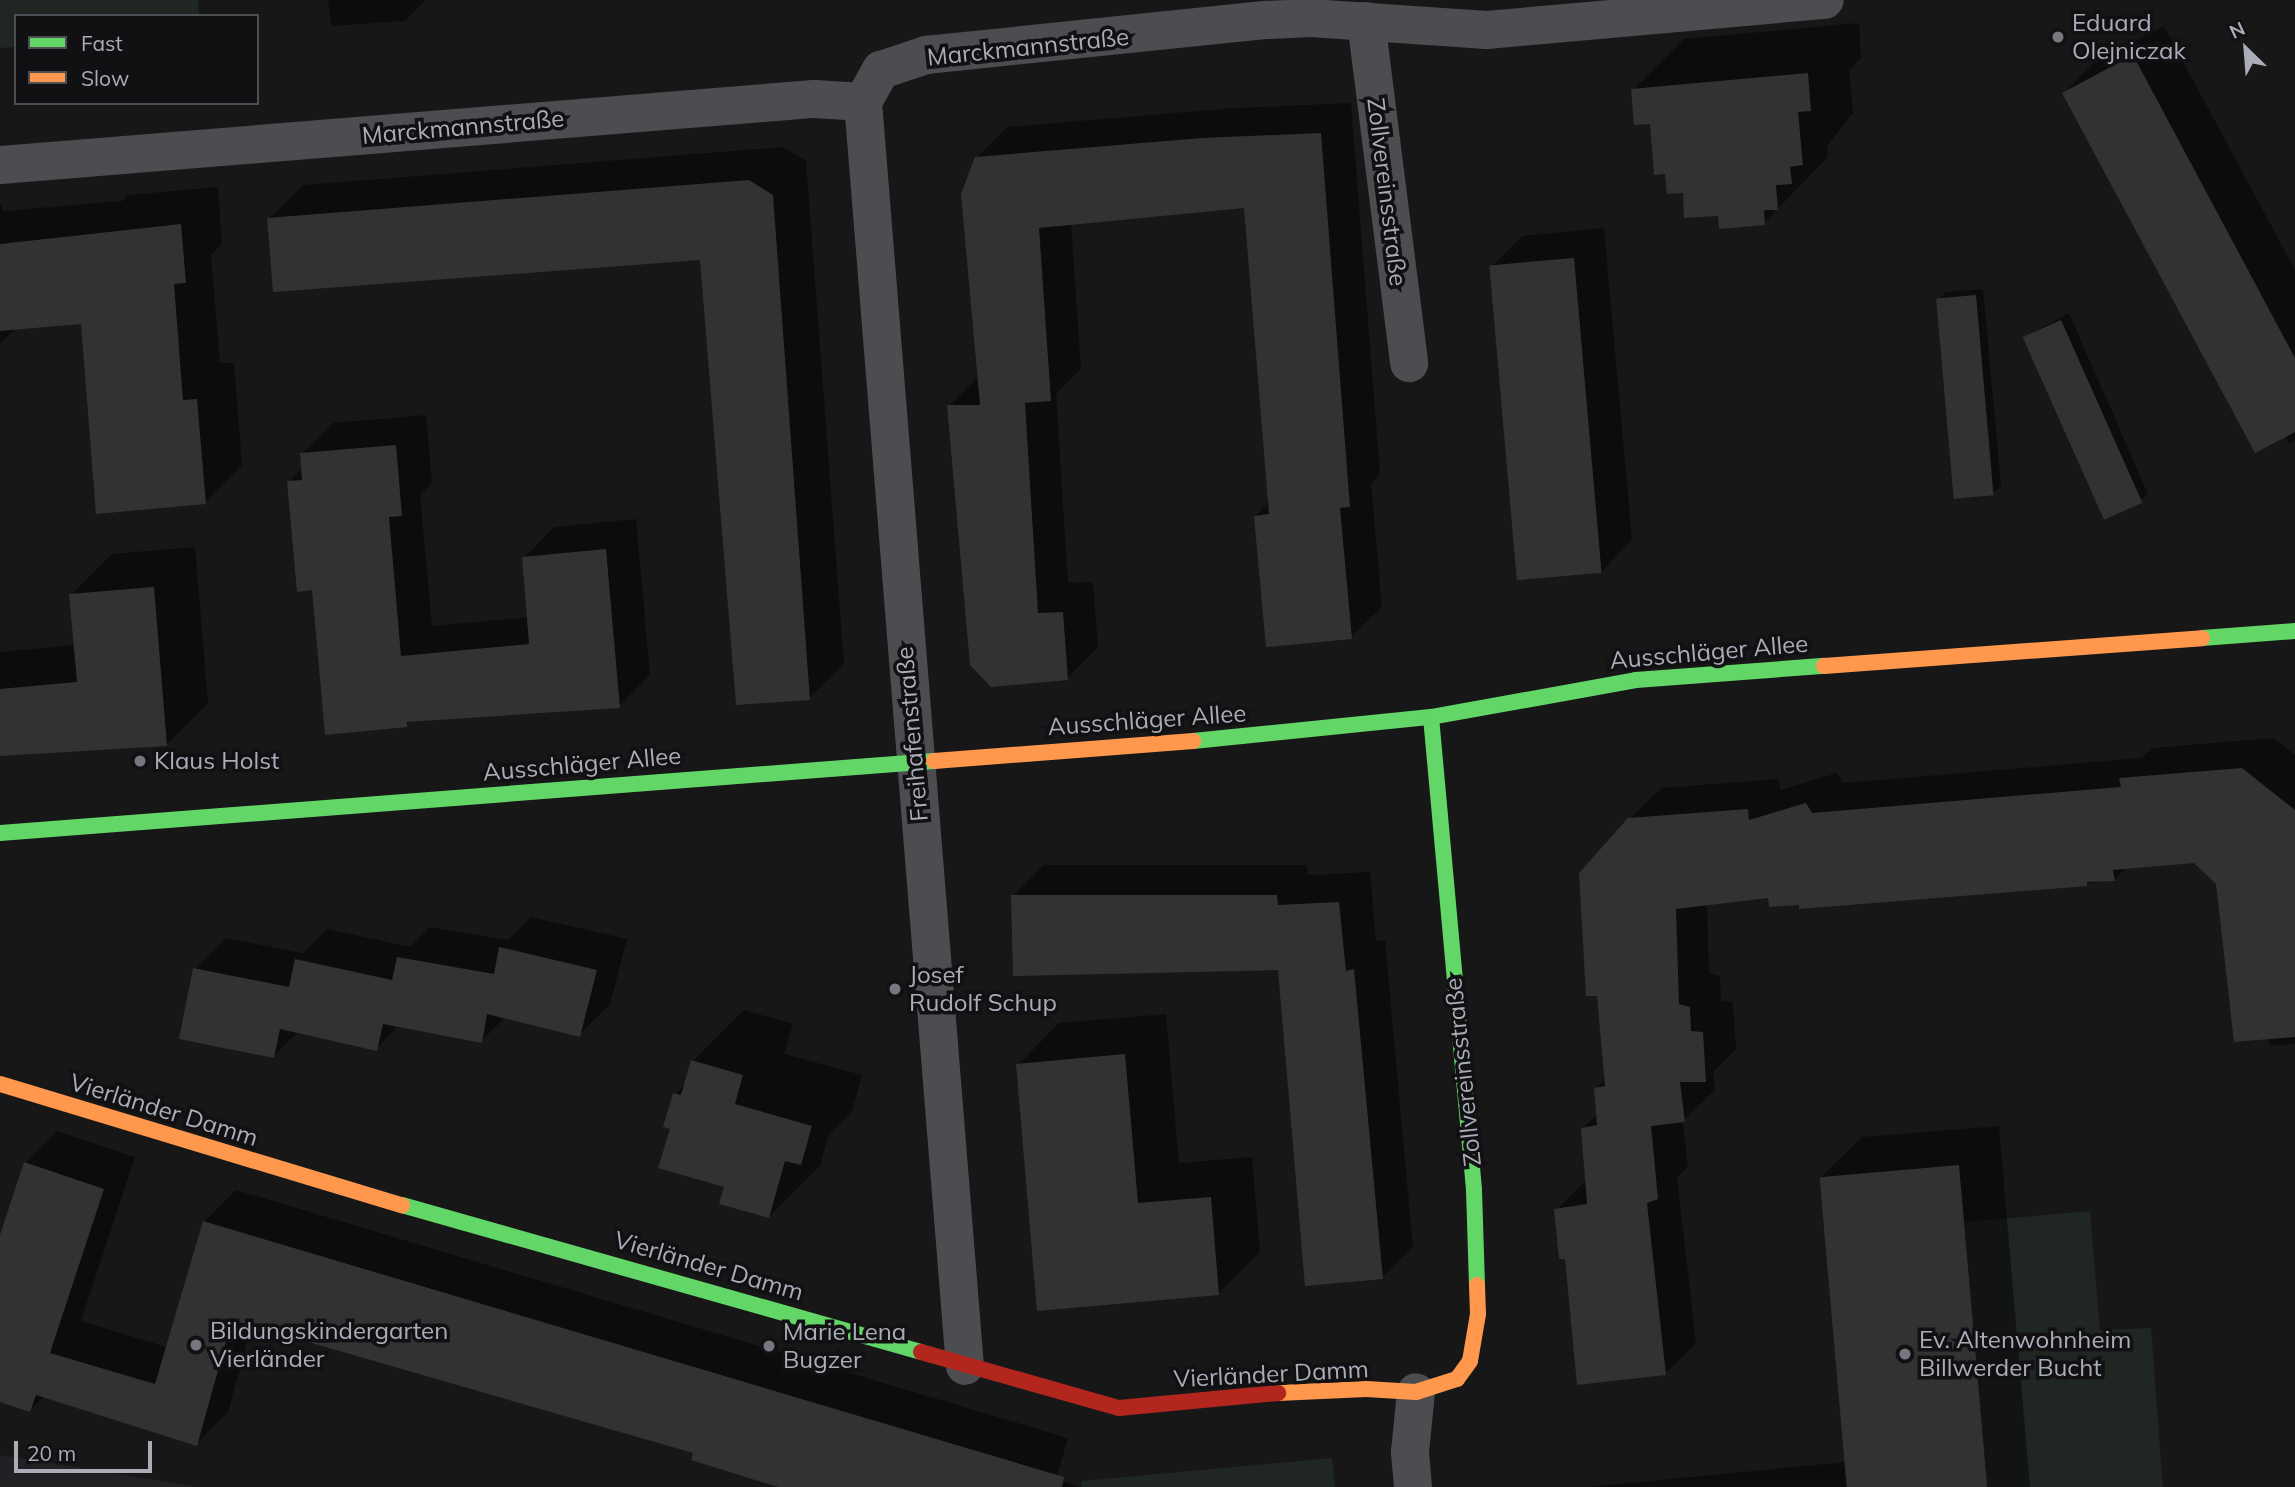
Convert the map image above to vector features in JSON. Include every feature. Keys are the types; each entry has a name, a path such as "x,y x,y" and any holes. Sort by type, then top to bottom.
{"street":[{"name":"Marckmannstraße","path":"0,165 814,99 863,102 881,70 926,55 1267,20 1366,21 1427,29 1487,30 1728,5 1825,0"},
{"name":"Zollvereinsstraße","path":"1366,21 1409,363"},
{"name":"Freihafenstraße","path":"863,102 965,1367"},
{"name":"Ausschläger Allee","path":"0,833 914,760 1215,739 1431,717 1636,680 2295,631"},
{"name":"Zollvereinsstraße","path":"1416,1392 1457,1379 1470,1361 1478,1314 1474,1189 1431,717"},
{"name":"Vierländer Damm","path":"0,1084 287,1172 666,1276 965,1367 1119,1408 1247,1395 1366,1389 1416,1392"},
{"path":"1413,1487 1410,1452 1416,1392"}],"shaded area":[{"path":"0,0 198,0 199,14 14,14 14,47 0,48"},
{"path":"2090,1211 2100,1330 2151,1328 2163,1487 1986,1487 1964,1222"},
{"path":"0,1455 187,1485 196,1487 0,1487"},
{"path":"1332,1458 1335,1487 1082,1487 1081,1481"}],"building":[{"path":"2133,55 2295,358 2295,432 2255,453 2062,93"},
{"path":"1808,73 1811,111 1798,112 1803,165 1790,167 1792,184 1776,185 1778,210 1764,210 1765,225 1719,229 1718,216 1684,218 1683,193 1667,194 1665,174 1654,175 1650,124 1634,125 1631,89"},
{"path":"1321,133 1350,507 1340,508 1352,639 1266,647 1254,516 1269,514 1244,208 1039,228 1051,401 1025,403 1038,613 1063,612 1068,680 991,687 970,665 947,405 980,405 961,194 975,157 1202,138"},
{"path":"749,180 773,195 810,700 736,705 700,260 273,292 267,218"},
{"path":"181,224 186,283 174,284 183,400 197,399 206,504 96,514 81,324 0,331 0,244"},
{"path":"1574,258 1602,573 1517,580 1489,265"},
{"path":"1976,295 1994,495 1954,499 1936,298"},
{"path":"2061,320 2142,503 2104,520 2023,337"},
{"path":"396,445 402,516 389,517 401,656 529,644 522,557 606,549 620,708 407,722 407,727 325,735 312,590 297,592 287,481 302,480 300,453"},
{"path":"154,587 167,746 0,756 0,689 77,682 69,594"},
{"path":"2242,768 2295,810 2295,1037 2234,1042 2216,884 2194,863 2113,870 2115,881 2087,882 2087,886 1799,909 1799,905 1769,907 1768,898 1676,909 1679,1004 1690,1007 1691,1031 1703,1032 1706,1082 1680,1082 1685,1122 1651,1126 1658,1199 1647,1203 1666,1375 1577,1385 1565,1259 1559,1259 1554,1209 1587,1204 1581,1128 1597,1125 1594,1088 1605,1086 1597,996 1586,996 1579,873 1628,818 1748,809 1749,820 1806,803 1812,813 2121,787 2119,778"},
{"path":"1011,895 1277,895 1278,905 1339,902 1346,971 1354,969 1383,1279 1305,1286 1278,970 1013,976"},
{"path":"499,947 597,970 580,1037 487,1014 482,1043 383,1024 377,1051 280,1029 274,1058 179,1039 193,968 289,987 295,959 392,980 397,957 494,974"},
{"path":"1125,1054 1138,1203 1211,1197 1219,1295 1037,1311 1016,1064"},
{"path":"691,1060 743,1075 735,1104 812,1126 801,1165 785,1161 769,1218 719,1204 724,1187 658,1168 670,1129 663,1127 673,1093 681,1095"},
{"path":"24,1162 104,1189 50,1353 155,1384 203,1221 1064,1477 1062,1487 778,1487 691,1460 693,1453 232,1320 197,1446 36,1395 30,1412 0,1402 0,1235"},
{"name":"Ev. Altenwohnheim Billwerder Bucht","path":"1959,1165 1987,1487 1847,1487 1820,1177"}],"traffic: fast":[{"path":"2202,638 2295,631"},
{"path":"1193,741 1431,717 1636,680 1824,666"},
{"path":"1431,717 1474,1190 1477,1285"},
{"path":"0,833 934,761"},
{"path":"402,1205 921,1352"}],"traffic: slow":[{"path":"1824,666 2202,638"},
{"path":"934,761 1193,741"},
{"path":"0,1084 402,1205"},
{"path":"1278,1393 1366,1389 1416,1392 1457,1379 1470,1361 1478,1314 1477,1285"}],"traffic: jam":[{"path":"921,1352 1119,1408 1278,1393"}],"place":[{"name":"Eduard Olejniczak","path":"2058,37"},
{"name":"Klaus Holst","path":"140,761"},
{"name":"Josef Rudolf Schup","path":"895,989"},
{"name":"Bildungskindergarten Vierländer","path":"196,1345"},
{"name":"Marie Lena Bugzer","path":"769,1346"},
{"name":"Ev. Altenwohnheim Billwerder Bucht","path":"1905,1354"}]}
